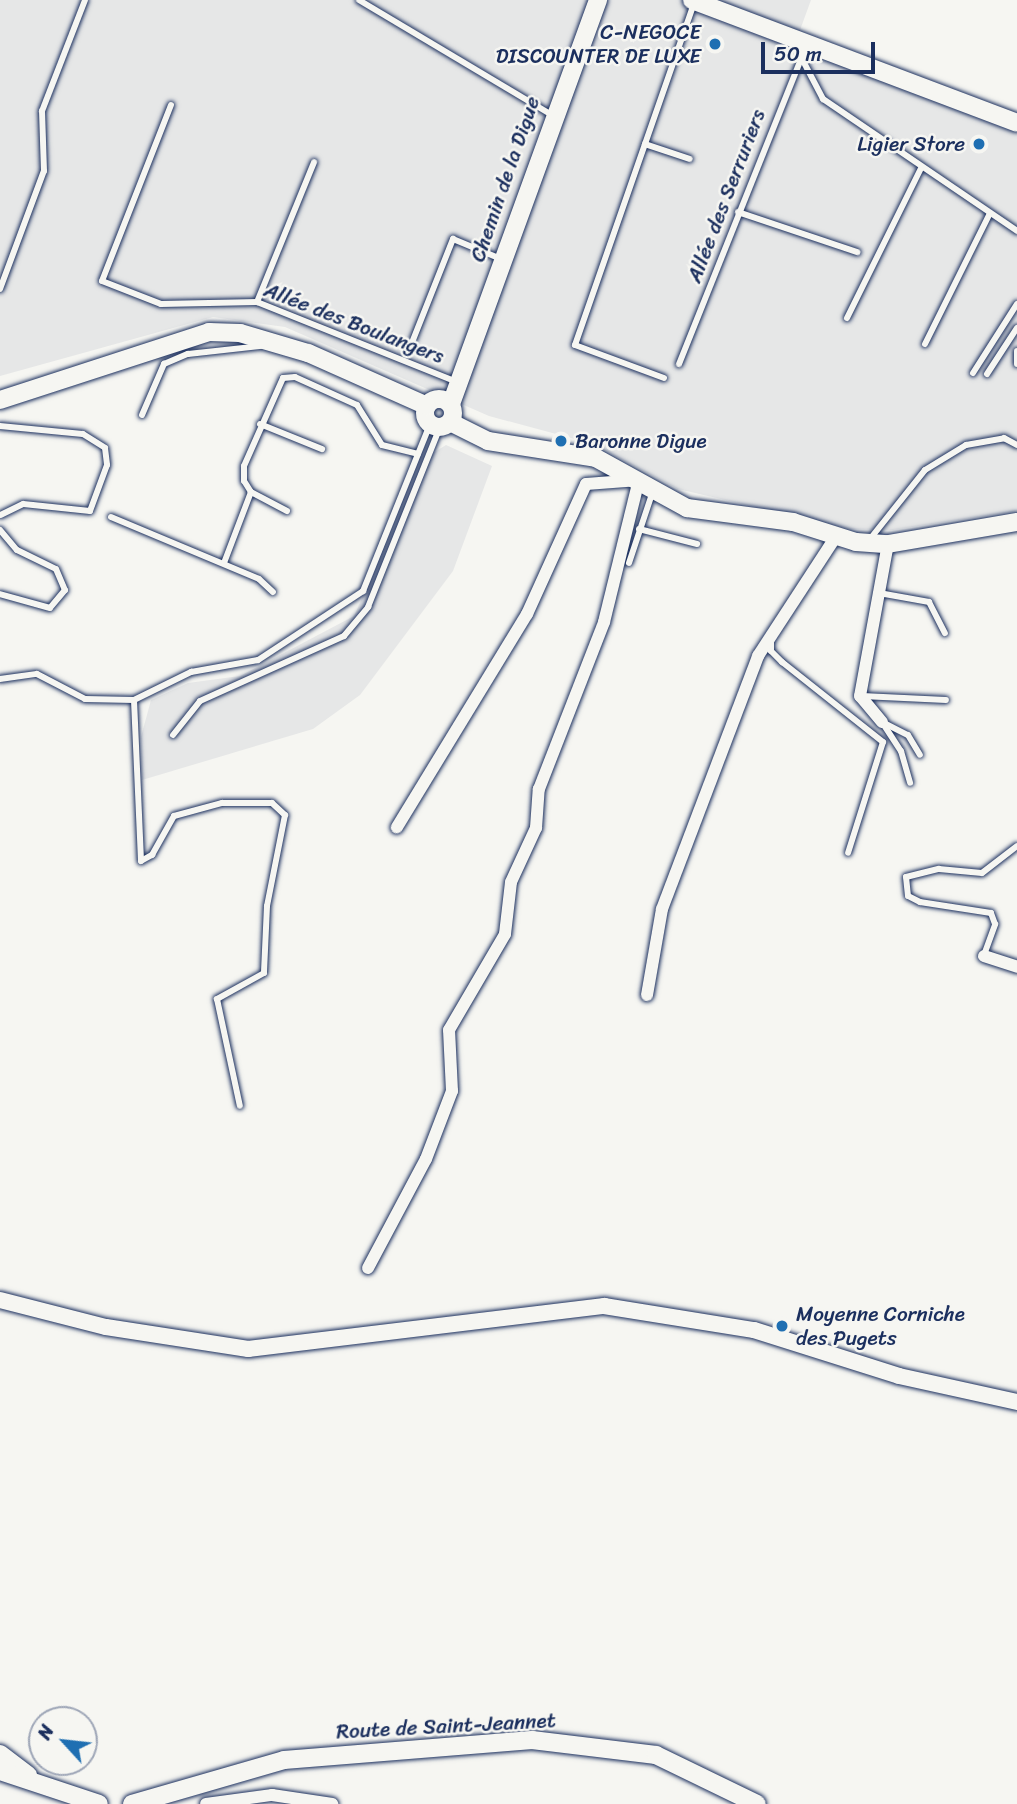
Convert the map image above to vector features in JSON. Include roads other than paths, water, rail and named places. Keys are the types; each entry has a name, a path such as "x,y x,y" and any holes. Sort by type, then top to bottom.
{"main road":[{"name":"Chemin de la Digue","path":"439,413 474,335 552,115 598,0"},
{"path":"694,1 804,49 1017,123"},
{"path":"0,400 180,337 240,332 272,341 439,413 496,443 596,458 687,508 793,522 835,538 867,544 888,544 1017,522"},
{"name":"Chemin de la Digue","path":"439,413 450,379 474,335"},
{"name":"Route de Saint-Jeannet","path":"132,1804 284,1760 532,1740 656,1755 757,1804"},
{"path":"0,1754 62,1794"},
{"path":"0,1771 62,1794 99,1804"}],"street":[{"path":"368,1268 426,1159 452,1091 449,1030 505,934 511,882 536,828 539,789 568,702 604,622 646,485 586,484 527,614 397,827"},
{"path":"647,995 662,909 771,634 835,538"},
{"path":"882,722 860,695 888,544"},
{"path":"984,956 1017,967"},
{"path":"0,1300 106,1326 248,1349 604,1306 754,1330 899,1376 1017,1402"},
{"path":"206,1804 293,1801 332,1804"}],"lane":[{"path":"0,289 44,171 42,111 85,0"},
{"path":"359,0 552,115"},
{"path":"664,378 575,345 694,1"},
{"path":"804,49 823,99 1017,231"},
{"name":"Allée des Serruriers","path":"679,364 804,49"},
{"name":"Allée des Boulangers","path":"172,105 102,281 161,304 257,302 450,379"},
{"path":"645,144 690,159"},
{"path":"257,302 314,162"},
{"path":"847,318 921,168"},
{"path":"738,212 857,252"},
{"path":"925,344 990,212"},
{"path":"413,340 453,239 501,259"},
{"path":"973,373 1017,304"},
{"path":"987,374 1017,328"},
{"path":"142,415 164,364 188,354 265,350 272,341"},
{"path":"1017,351 1017,364"},
{"path":"224,563 251,492 244,466 275,385 295,377 367,413 382,445 418,454"},
{"path":"0,679 37,674 85,698 134,700 191,673 258,660 363,591 418,454 439,413"},
{"path":"173,735 200,701 344,636 368,607 439,413"},
{"path":"260,424 321,449"},
{"path":"0,426 83,434 105,448 107,465 90,511 23,504 0,514"},
{"path":"867,544 925,470 966,445 1004,438 1017,444"},
{"path":"629,563 639,529 646,485"},
{"path":"251,492 287,511"},
{"path":"111,517 224,563 272,592"},
{"path":"639,529 697,544"},
{"path":"0,530 17,550 56,569 65,590 50,607 0,594"},
{"path":"877,592 929,602 945,633"},
{"path":"771,634 771,651 782,662 883,742 848,853"},
{"path":"860,695 946,700"},
{"path":"134,700 141,861 152,855 174,816 222,803 272,803 285,815 267,906 264,973 217,999 240,1106"},
{"path":"882,722 908,735 920,755"},
{"path":"882,722 901,751 910,783"},
{"path":"984,956 995,924 990,913 920,902 908,896 906,877 939,869 982,873 1017,846"}],"place":[{"name":"C-NEGOCE DISCOUNTER DE LUXE","path":"715,44"},
{"name":"Ligier Store","path":"979,144"},
{"name":"Baronne Digue","path":"561,441"},
{"name":"Moyenne Corniche des Pugets","path":"782,1326"}]}
